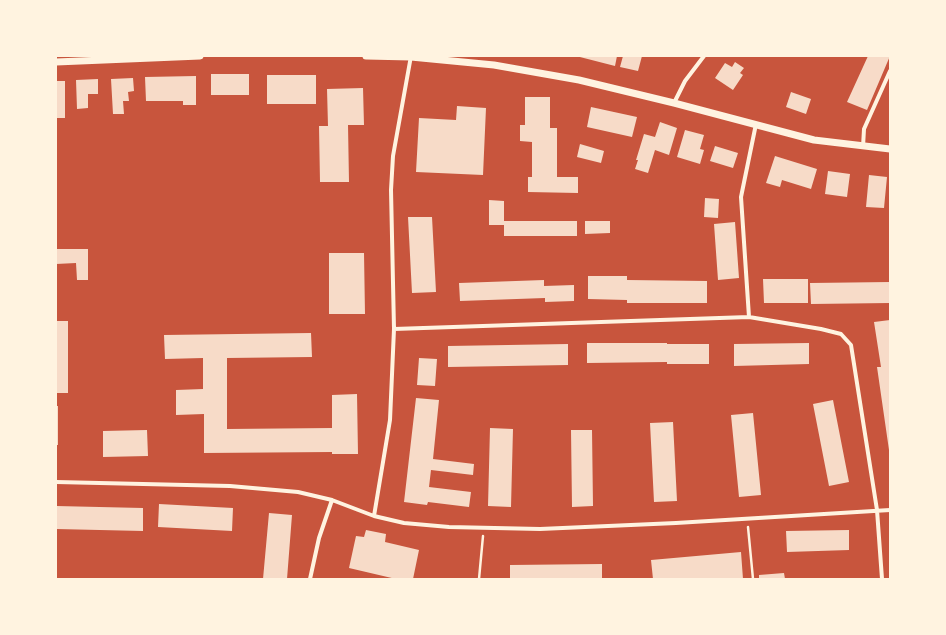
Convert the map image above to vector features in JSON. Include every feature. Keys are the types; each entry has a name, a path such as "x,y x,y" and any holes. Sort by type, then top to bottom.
{"street":[{"path":"56,62 80,58 200,56"},
{"path":"366,56 411,56 501,67 579,80 674,103 814,140 890,150"},
{"path":"374,516 390,420 394,329 391,190 393,156 411,56"},
{"path":"674,103 685,81 704,56"},
{"path":"862,147 864,129 890,71"},
{"path":"748,317 741,197 756,124"},
{"path":"394,329 748,317 821,329 841,334 851,345 877,510 882,579"},
{"path":"56,482 230,486 298,492 332,500 374,516 404,523 449,528 540,529 890,510"},
{"path":"310,579 319,538 332,500"}],"path":[{"path":"747,518 753,579"},
{"path":"480,579 484,528"}],"building":[{"path":"576,56 617,56 615,66"},
{"path":"623,56 642,56 638,71 620,67"},
{"path":"868,56 890,56 867,110 847,102"},
{"path":"735,62 744,68 740,73 743,75 733,90 715,78 725,63 732,67"},
{"path":"211,74 249,74 249,95 211,95"},
{"path":"267,75 316,75 316,104 267,104"},
{"path":"196,76 196,105 183,105 183,101 146,101 145,77"},
{"path":"133,78 134,91 128,92 129,101 123,101 124,114 113,114 111,79"},
{"path":"98,79 98,94 88,94 88,108 77,109 76,80"},
{"path":"56,81 65,81 65,118 56,118"},
{"path":"363,88 364,125 348,125 349,182 320,182 319,126 328,126 327,89"},
{"path":"791,92 811,99 806,114 786,107"},
{"path":"525,97 550,97 550,128 557,128 557,177 578,177 578,193 528,192 528,177 532,177 532,142 520,141 520,125 525,125"},
{"path":"457,106 486,108 483,175 416,172 419,118 456,120"},
{"path":"591,107 637,117 632,137 587,127"},
{"path":"660,122 677,128 669,155 655,150 648,173 635,169 638,160 636,160 644,134 655,137"},
{"path":"685,130 704,135 700,149 704,150 700,164 677,157"},
{"path":"580,144 604,151 601,163 577,157"},
{"path":"715,146 738,153 733,168 710,161"},
{"path":"775,156 817,169 811,189 782,180 780,187 766,183"},
{"path":"828,171 850,174 847,197 825,194"},
{"path":"869,175 887,177 884,208 866,207"},
{"path":"705,198 719,199 718,218 704,217"},
{"path":"489,200 504,201 504,221 577,221 577,236 504,236 504,225 489,225"},
{"path":"408,217 432,217 436,292 412,293"},
{"path":"585,221 610,221 610,233 585,234"},
{"path":"735,222 739,278 718,280 714,224"},
{"path":"56,249 88,249 88,280 77,280 76,263 56,264"},
{"path":"329,253 364,253 365,314 329,314"},
{"path":"588,276 627,276 627,280 707,281 707,303 627,303 627,300 588,299"},
{"path":"763,279 808,279 808,303 764,303"},
{"path":"544,280 544,286 574,285 574,301 545,302 545,298 460,301 459,283"},
{"path":"890,282 890,303 811,304 810,283"},
{"path":"890,320 889,450 877,367 881,367 874,322"},
{"path":"56,321 68,321 68,393 56,393"},
{"path":"311,333 312,357 227,358 227,429 332,428 332,395 357,394 358,454 332,454 332,452 204,453 204,414 176,415 176,390 203,389 203,358 165,359 164,335"},
{"path":"587,343 709,344 709,364 667,364 667,362 587,363"},
{"path":"809,343 809,364 734,366 734,344"},
{"path":"568,344 568,365 448,367 448,346"},
{"path":"419,358 437,359 435,386 417,385"},
{"path":"416,398 439,400 433,459 474,464 473,475 431,470 429,487 471,492 469,507 428,502 427,505 404,502"},
{"path":"833,400 849,482 829,486 813,404"},
{"path":"56,406 58,406 58,445 56,445"},
{"path":"753,413 761,495 739,497 731,415"},
{"path":"673,422 677,501 654,502 650,423"},
{"path":"490,428 513,429 511,507 488,506"},
{"path":"147,430 148,456 103,457 103,431"},
{"path":"571,430 592,430 593,506 572,507"},
{"path":"159,504 233,508 232,531 158,527"},
{"path":"56,506 143,508 143,531 56,529"},
{"path":"269,513 292,515 287,579 263,579"},
{"path":"366,530 386,534 385,542 419,550 413,579 396,579 349,568 356,536 364,537"},
{"path":"849,530 849,550 787,552 786,531"},
{"path":"741,552 743,579 653,579 651,560"},
{"path":"602,564 602,579 510,579 510,565"},
{"path":"784,573 785,579 759,579 759,575"}]}
